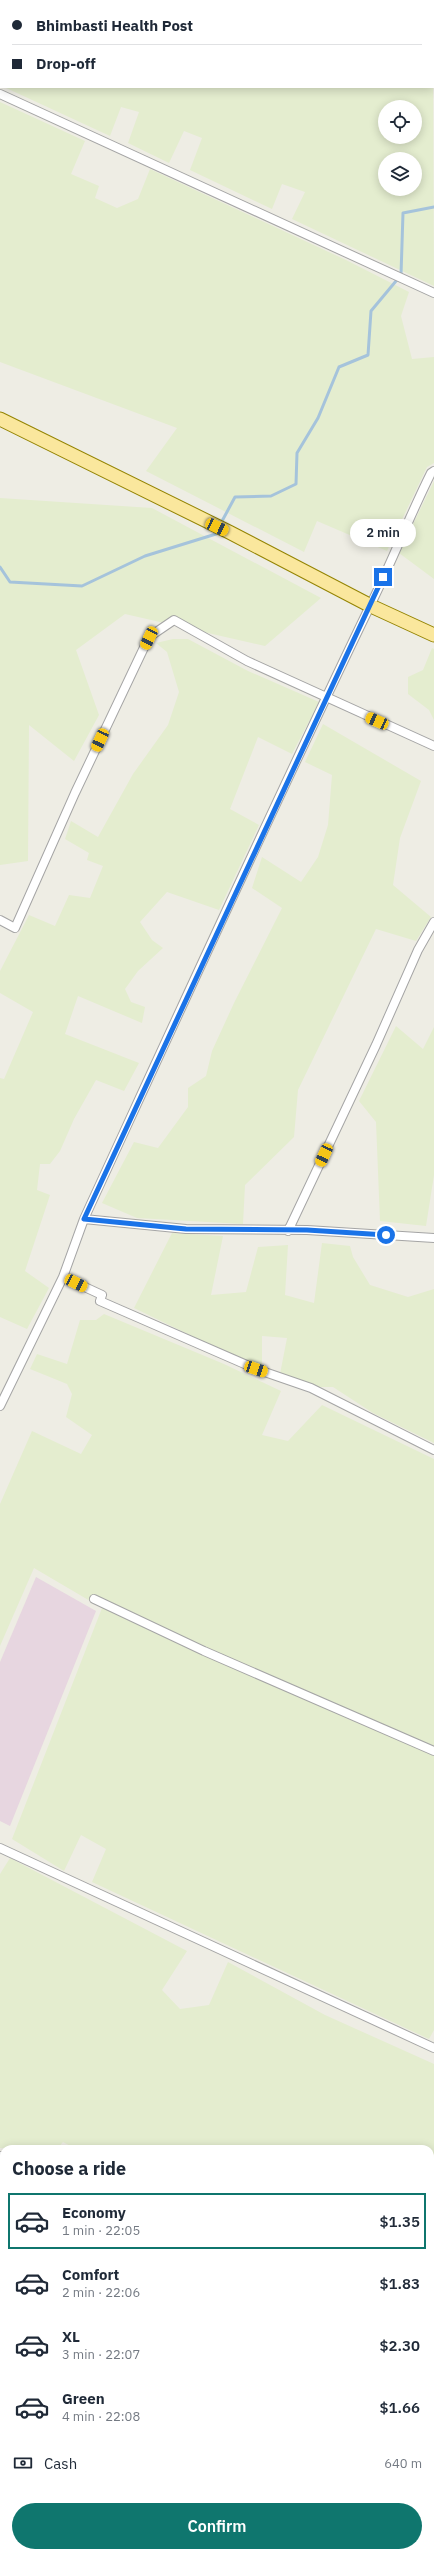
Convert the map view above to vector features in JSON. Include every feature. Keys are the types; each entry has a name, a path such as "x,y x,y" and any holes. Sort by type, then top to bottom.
{"main road":[{"path":"0,419 225,530 371,606 434,635"}],"street":[{"path":"0,94 384,270 409,284 434,293"},
{"path":"0,1406 63,1277 84,1219 325,697 371,606 407,520 431,473 434,471"},
{"path":"0,920 15,928 75,793 149,638 174,620 246,661 434,746"},
{"path":"288,1231 376,1045 418,950 434,922"},
{"path":"84,1219 186,1229 288,1231 434,1238"},
{"path":"63,1277 102,1296 100,1301 256,1369 311,1388 434,1450"},
{"path":"94,1599 204,1652 434,1751"},
{"path":"0,1848 434,2048"}],"shaded area":[{"path":"36,1577 96,1611 10,1826 0,1821 0,1662"}],"green space":[{"path":"6,88 433,88 434,286 292,219 305,192 282,184 272,209 190,170 202,138 184,131 169,163 128,143 139,112 121,107 110,136"},
{"path":"0,102 85,141 71,174 99,186 95,198 117,208 138,199 150,169 346,260 409,292 401,316 412,359 434,357 434,463 427,467 387,551 317,521 304,552 146,471 177,428 0,362"},
{"path":"434,481 434,579 399,553"},
{"path":"0,498 152,508 321,598 265,646 125,614 76,650 99,715 74,761 29,725 28,861 0,865"},
{"path":"173,639 188,639 248,671 319,702 292,754 258,737 230,809 259,825 219,910 167,892 140,922 152,940 163,948 138,971 125,989 131,1002 145,1007 142,1023 78,996 65,1034 139,1063 124,1091 96,1080 74,1119 60,1151 50,1164 40,1164 37,1190 50,1195 25,1271 49,1288 27,1329 0,1317 0,1078 4,1079 33,1012 0,993 0,971 29,915 55,926 69,895 90,898 103,866 87,860 89,853 65,839 71,821 98,837 133,774 168,725 179,692 167,652 156,643"},
{"path":"432,648 434,649 434,720 429,710 408,694 408,677 423,670"},
{"path":"323,724 421,781 400,838 393,885 431,917 416,941 376,929 298,1090 294,1137 245,1185 243,1224 137,1218 102,1203 134,1142 158,1148 188,1107 188,1088 206,1076 212,1051 234,1003 282,908 252,888 262,857 301,882 318,857 328,825 332,775 305,762"},
{"path":"396,1026 423,1049 434,1027 434,1175 426,1226 380,1221 376,1122 359,1101"},
{"path":"172,1233 223,1236 211,1295 246,1292 258,1247 288,1245 285,1295 314,1303 322,1243 350,1246 353,1257 370,1285 408,1297 434,1289 434,1443 373,1413 333,1387 317,1387 280,1374 287,1338 262,1336 262,1370 134,1308"},
{"path":"104,1314 224,1364 281,1391 262,1435 288,1441 322,1405 434,1459 434,2030 429,2039 92,1882 106,1849 81,1835 64,1871 12,1839 102,1608 34,1568 0,1646 0,1504 32,1431 81,1454 92,1435 66,1417 72,1394 67,1384 30,1369 37,1354 67,1364 80,1320 96,1320"},
{"path":"10,1858 187,1951 162,1990 180,2009 209,2005 228,1962 325,2015 434,2064 434,2145 69,2145 63,2142 60,2145 0,2145 0,1874"}],"waterway":[{"path":"221,523 235,497 271,496 296,484 297,453 318,418 339,367 368,355 371,311 401,275 403,213 434,207"},
{"path":"0,567 10,582 82,586 145,556 216,534 218,530"}],"route":[{"path":"383,577 371,606 325,697 84,1219 186,1229 307,1230 386,1235"}]}
